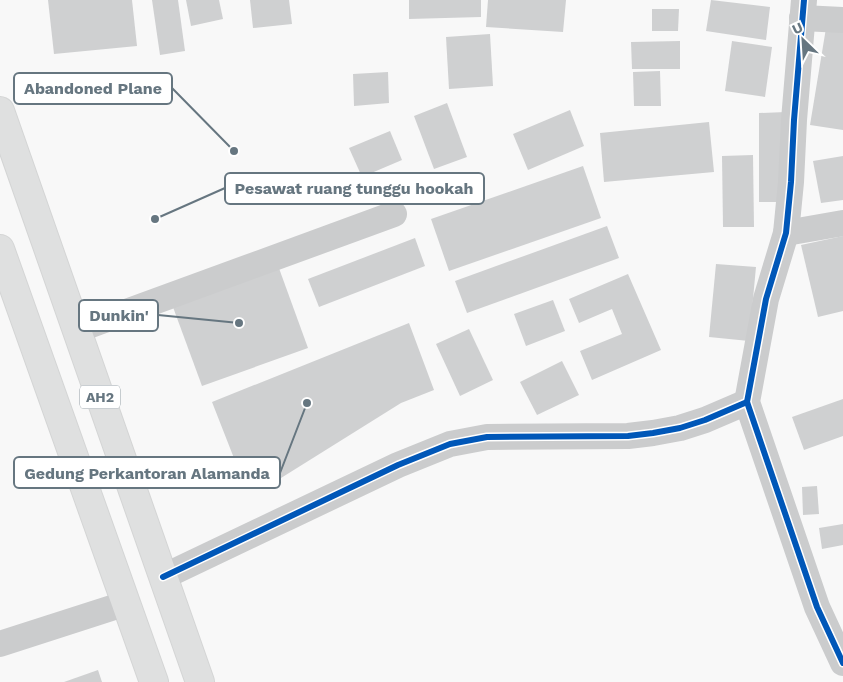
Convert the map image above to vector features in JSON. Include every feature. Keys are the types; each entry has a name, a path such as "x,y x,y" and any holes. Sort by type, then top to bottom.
{"highway":[{"name":"AH2","path":"0,111 200,682"},
{"name":"AH2","path":"0,249 154,682"}],"street":[{"path":"843,20 803,9 792,182 786,233 766,299 747,402 817,607 826,631 843,663"},
{"path":"77,330 394,214"},
{"path":"786,233 843,223"},
{"path":"163,577 398,465 450,444 487,437 628,436 653,433 680,428 706,420 747,402"},
{"path":"0,644 127,603"}],"building":[{"path":"48,0 132,0 137,46 54,54"},
{"path":"152,0 178,0 185,51 160,55"},
{"path":"186,0 219,0 223,19 191,26"},
{"path":"250,0 289,0 292,24 253,28"},
{"path":"409,0 481,0 481,17 409,19"},
{"path":"488,0 566,0 563,32 486,27"},
{"path":"711,0 770,7 766,40 706,31"},
{"path":"652,9 679,9 678,31 652,31"},
{"path":"826,28 843,31 843,130 810,125"},
{"path":"490,34 493,86 449,89 446,37"},
{"path":"680,41 680,69 632,69 631,42"},
{"path":"732,41 772,47 765,97 725,91"},
{"path":"660,71 661,106 634,106 633,72"},
{"path":"388,72 389,103 354,106 353,74"},
{"path":"447,103 467,157 434,169 414,116"},
{"path":"570,110 584,146 528,170 513,134"},
{"path":"786,112 786,202 759,202 759,113"},
{"path":"709,122 714,172 604,182 600,133"},
{"path":"390,131 402,160 362,177 349,148"},
{"path":"753,155 754,227 723,227 722,156"},
{"path":"843,156 843,200 821,203 813,161"},
{"path":"583,166 601,218 449,271 431,219"},
{"path":"607,226 619,258 467,313 455,281"},
{"path":"843,236 843,311 818,317 801,245"},
{"path":"415,238 425,266 319,307 308,279"},
{"path":"276,260 308,348 202,386 170,299"},
{"path":"716,264 756,267 749,341 709,337"},
{"path":"628,274 661,350 592,380 580,351 622,334 612,309 579,323 569,299"},
{"path":"553,300 565,331 526,346 514,314"},
{"path":"409,323 434,390 401,403 273,483 264,460 239,471 212,402"},
{"path":"469,329 493,380 460,396 436,344"},
{"path":"562,361 579,395 537,415 520,382"},
{"path":"843,399 843,436 804,450 792,417"},
{"path":"817,486 819,514 803,515 802,487"},
{"path":"843,524 843,545 822,549 819,528"},
{"path":"98,670 102,682 64,682"}],"cycle path":[{"path":"804,0 786,233 766,299 747,402 817,607 843,663"},
{"path":"163,577 398,465 450,444 487,437 628,436 653,433 680,428 705,420 747,402"}],"place":[{"name":"Abandoned Plane","path":"234,151"},
{"name":"Pesawat ruang tunggu hookah","path":"155,219"},
{"name":"Dunkin'","path":"239,323"},
{"name":"Gedung Perkantoran Alamanda","path":"307,403"}]}
